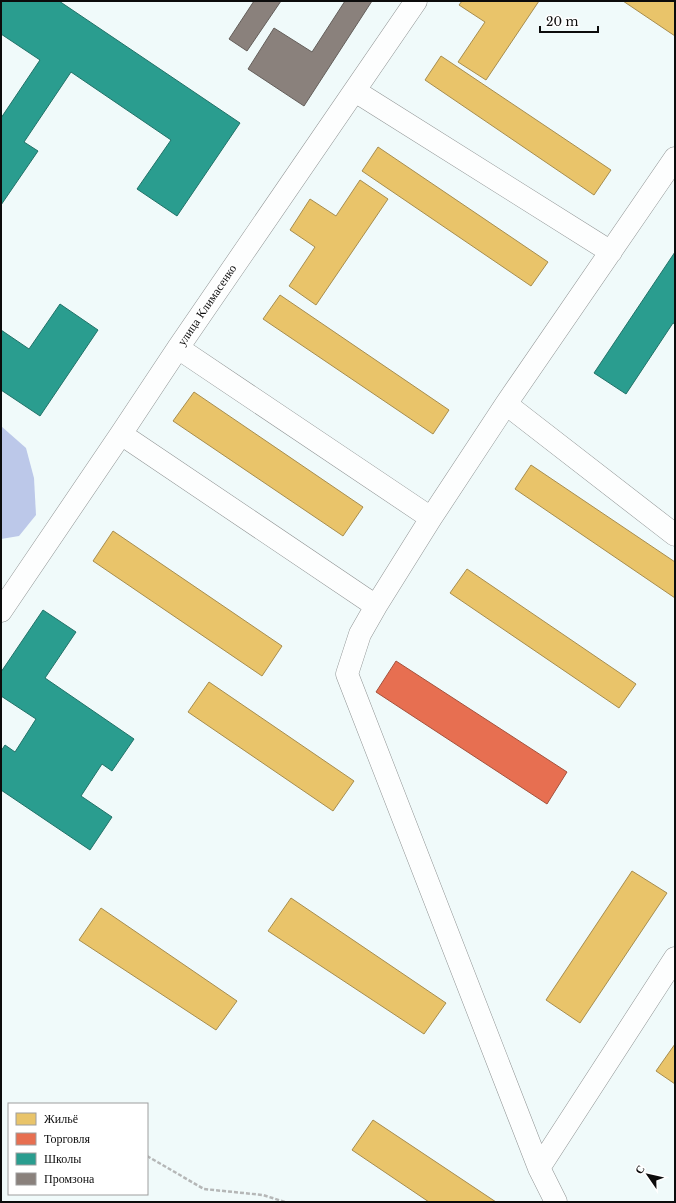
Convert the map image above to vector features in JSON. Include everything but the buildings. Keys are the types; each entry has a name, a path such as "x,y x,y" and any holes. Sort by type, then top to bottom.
{"street":[{"name":"улица Климасенко","path":"1,611 122,434 178,348 416,1"},
{"path":"355,91 611,252"},
{"path":"556,1202 539,1168 347,674 360,634 431,518 506,404 675,158"},
{"path":"178,348 431,518"},
{"path":"506,404 675,535"},
{"path":"122,434 376,606"},
{"path":"539,1168 675,958"}],"path":[{"path":"148,1157 204,1189 263,1195 285,1202"}],"shaded area":[{"path":"1,426 26,448 34,478 36,515 19,536 1,539"}]}
